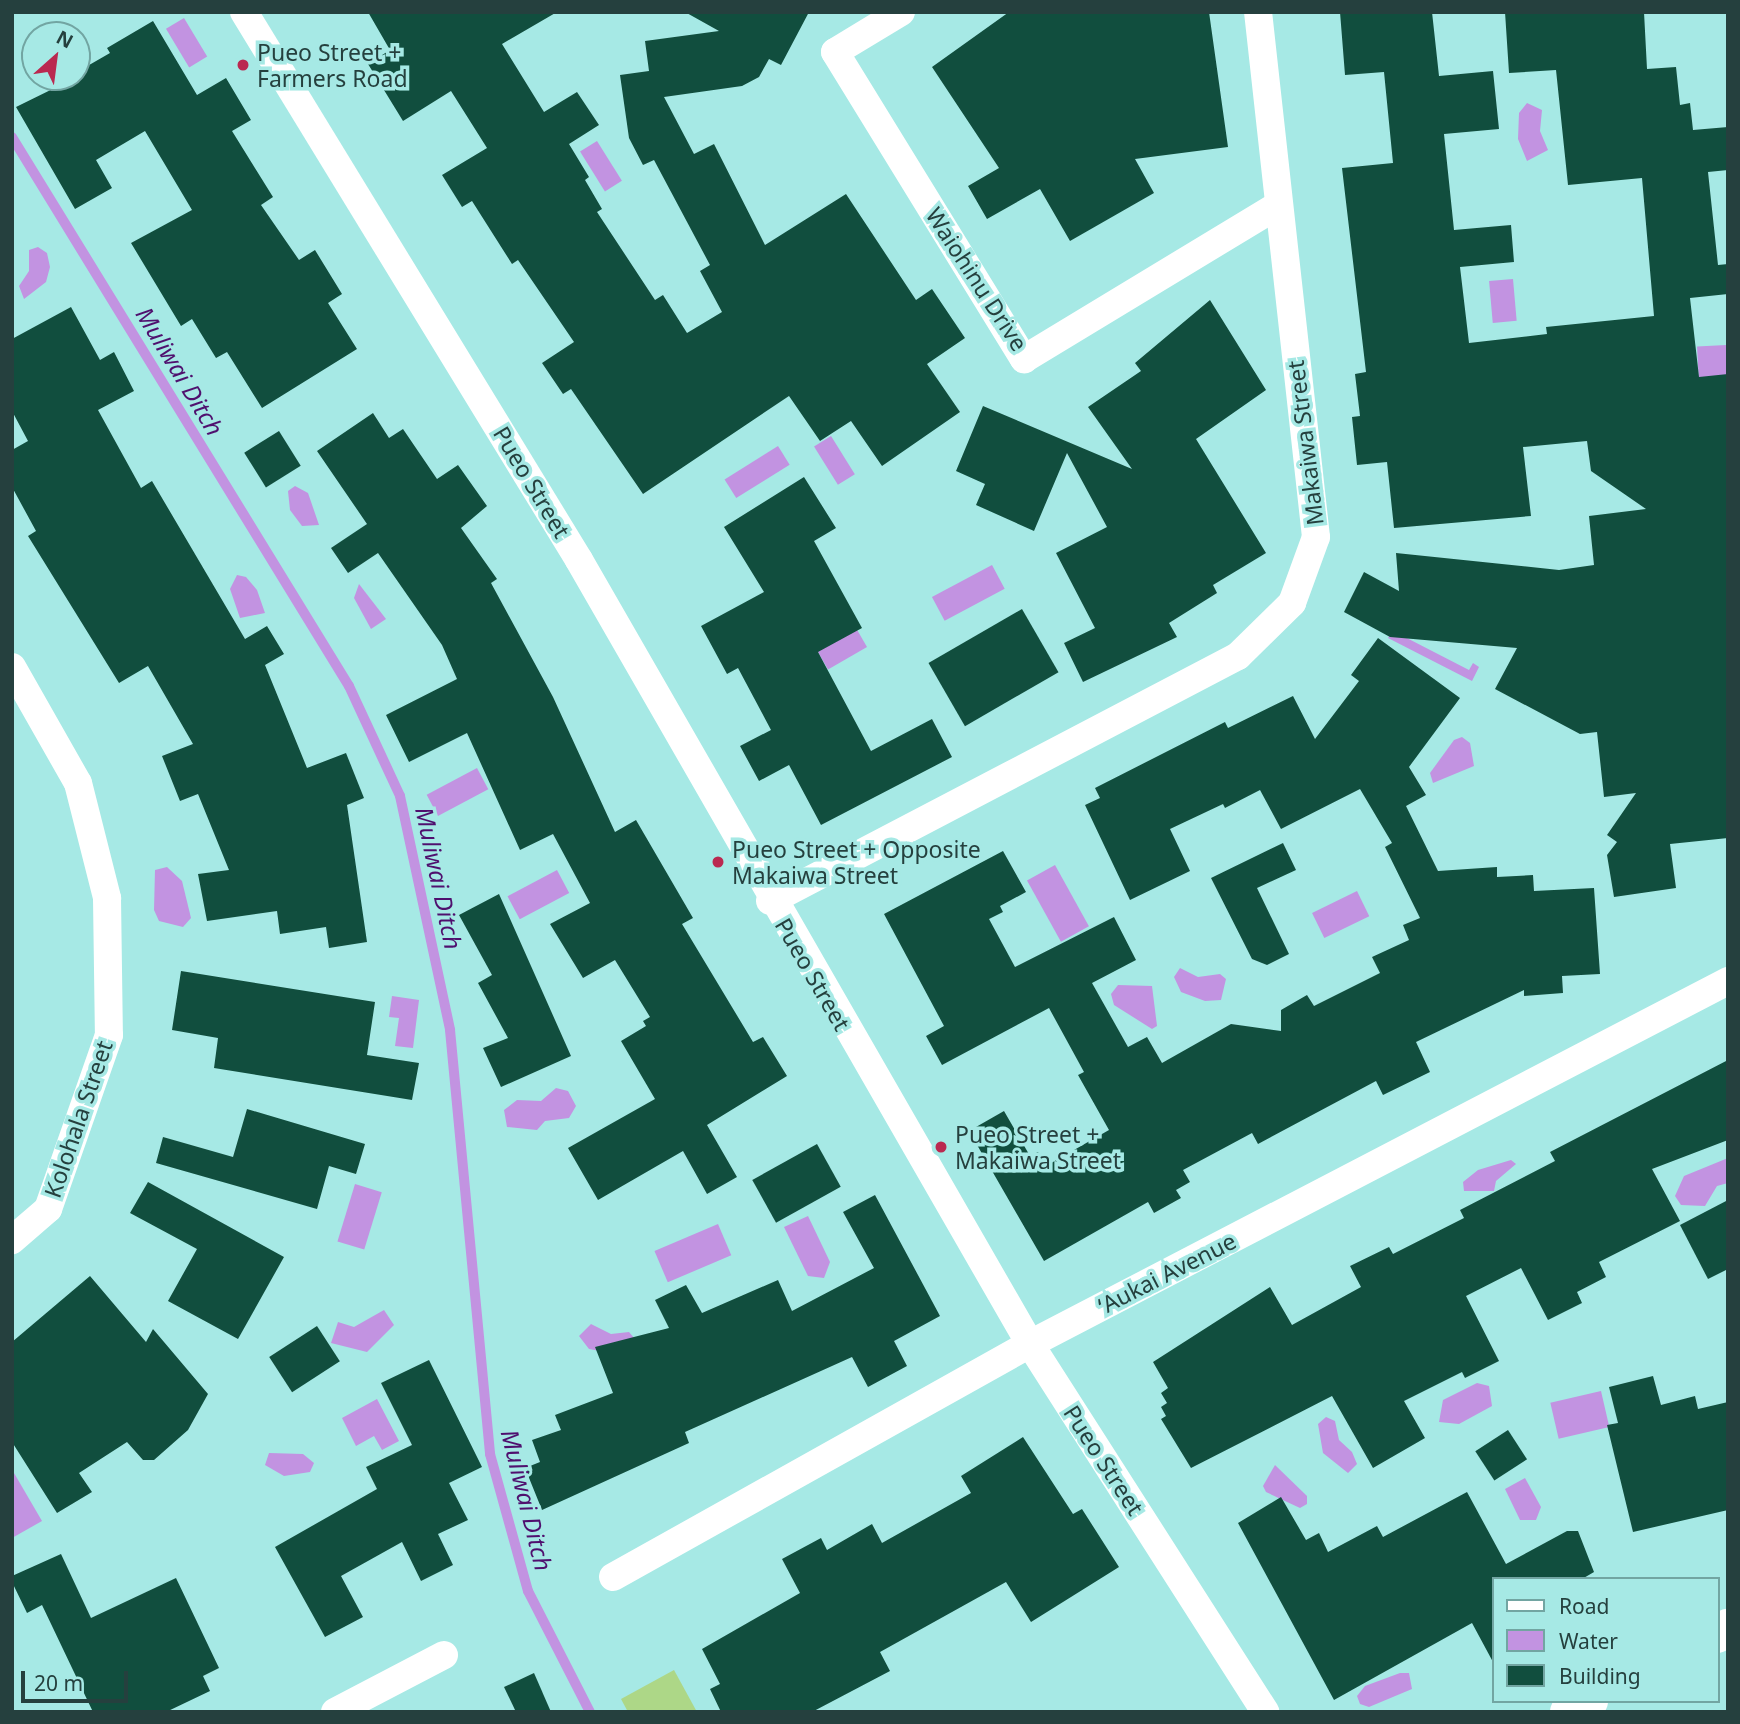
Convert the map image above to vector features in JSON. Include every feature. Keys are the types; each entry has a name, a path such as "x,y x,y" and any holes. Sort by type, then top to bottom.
{"street":[{"name":"Pueo Street","path":"244,12 579,560 771,901 1030,1344 1265,1712"},
{"name":"Waiohinu Drive","path":"901,12 835,52 1024,359 1278,205"},
{"name":"Makaiwa Street","path":"771,901 1238,656 1292,603 1316,537 1258,12"},
{"name":"Kolohala Street","path":"12,667 78,783 107,898 109,1035 48,1209 12,1240"},
{"name":"ʻAukai Avenue","path":"613,1577 1030,1344 1728,981"},
{"path":"335,1712 444,1655"},
{"path":"1569,1712 1585,1703"}],"green space":[{"path":"674,1670 697,1712 628,1712 621,1699"}],"water":[{"path":"184,18 207,57 189,67 166,29"},
{"path":"1527,103 1542,110 1540,131 1548,150 1527,161 1518,139 1519,113"},
{"path":"597,141 622,181 605,191 580,152"},
{"path":"38,247 47,253 50,267 46,282 24,299 19,286 29,271 29,250"},
{"path":"1513,279 1517,321 1493,323 1489,281"},
{"path":"1726,345 1728,378 1699,379 1697,347"},
{"path":"831,436 855,474 838,485 814,447"},
{"path":"778,446 790,465 736,498 725,479"},
{"path":"295,486 308,493 319,525 302,526 290,510 288,491"},
{"path":"992,565 1005,589 945,621 932,597"},
{"path":"237,575 246,577 257,590 265,613 240,618 230,589"},
{"path":"359,584 386,619 371,629 354,598"},
{"path":"1396,624 1399,634 1469,670 1473,663 1479,667 1472,681 1388,638"},
{"path":"856,628 867,647 828,670 817,650"},
{"path":"1462,737 1470,743 1474,766 1433,783 1430,773 1454,740"},
{"path":"477,768 488,789 438,816 427,795"},
{"path":"1055,865 1089,926 1061,942 1027,881"},
{"path":"167,867 182,881 191,918 183,927 159,921 154,910 155,870"},
{"path":"557,870 569,893 520,919 508,896"},
{"path":"1357,891 1369,916 1324,938 1312,913"},
{"path":"1180,968 1198,977 1220,974 1226,979 1221,1000 1205,1001 1181,992 1174,977"},
{"path":"1118,985 1152,986 1157,1026 1152,1029 1114,1005 1111,994"},
{"path":"392,996 419,1000 413,1048 395,1046 399,1018 389,1017"},
{"path":"556,1088 568,1091 576,1106 569,1118 545,1121 537,1130 507,1127 504,1110 517,1100 541,1101"},
{"path":"1728,1158 1728,1183 1717,1186 1705,1206 1681,1205 1675,1196 1684,1176"},
{"path":"1511,1160 1516,1164 1496,1181 1494,1191 1464,1191 1463,1182 1478,1170"},
{"path":"355,1184 382,1192 364,1250 337,1241"},
{"path":"808,1216 830,1262 824,1278 808,1276 784,1227"},
{"path":"718,1224 731,1255 668,1282 654,1251"},
{"path":"384,1310 394,1325 367,1352 331,1343 338,1322 354,1327"},
{"path":"591,1324 611,1334 629,1332 635,1339 616,1354 589,1349 579,1336"},
{"path":"1477,1383 1489,1386 1492,1406 1459,1424 1439,1422 1443,1400"},
{"path":"1601,1391 1609,1427 1559,1439 1550,1403"},
{"path":"377,1399 399,1441 382,1450 374,1436 356,1446 342,1418"},
{"path":"1326,1417 1335,1421 1339,1440 1352,1452 1357,1464 1348,1473 1323,1453 1318,1424"},
{"path":"269,1453 303,1454 314,1463 310,1472 284,1476 265,1465"},
{"path":"1275,1465 1307,1496 1307,1504 1300,1508 1266,1492 1263,1486"},
{"path":"14,1473 42,1521 12,1538 12,1475"},
{"path":"1525,1478 1541,1507 1536,1520 1520,1520 1505,1489"},
{"path":"1400,1673 1409,1673 1412,1689 1369,1707 1360,1704 1357,1696 1365,1686"}],"building":[{"path":"368,12 557,12 502,44 544,112 577,92 599,125 569,144 589,177 585,180 602,209 597,212 655,300 663,295 687,333 722,312 700,271 710,265 654,160 643,165 629,138 620,75 649,71 645,41 719,31 685,12 809,12 781,65 769,59 759,77 742,86 664,97 694,154 714,144 765,245 846,194 916,300 932,289 965,338 927,364 960,412 882,466 851,421 820,441 789,396 643,494 571,389 563,394 542,363 574,342 518,260 512,264 472,201 462,207 442,175 487,148 451,91 403,121 368,64 390,50"},
{"path":"1009,12 1209,12 1228,147 1135,159 1154,193 1070,241 1040,189 987,219 968,186 999,168 932,67"},
{"path":"1340,12 1432,12 1439,76 1493,71 1499,129 1444,134 1454,230 1511,225 1514,262 1460,267 1469,343 1547,334 1546,327 1654,316 1642,178 1568,185 1556,70 1509,73 1505,12 1644,12 1647,69 1676,67 1680,105 1690,103 1693,130 1728,127 1728,170 1708,172 1718,265 1728,264 1728,294 1690,298 1699,377 1728,374 1728,838 1670,844 1676,888 1614,897 1607,855 1617,842 1607,835 1636,793 1604,797 1597,732 1580,734 1495,689 1517,648 1390,637 1344,612 1364,572 1399,591 1396,553 1559,570 1594,565 1589,516 1646,509 1591,471 1587,441 1523,447 1531,516 1394,528 1387,462 1357,465 1352,417 1360,416 1355,374 1366,372 1342,168 1393,163 1384,72 1345,75"},
{"path":"153,21 197,95 226,78 251,120 232,131 273,197 261,205 299,260 315,250 342,294 328,303 357,349 262,408 227,352 216,358 192,319 181,326 131,243 192,210 145,131 96,160 112,188 75,209 16,107 49,91 91,91 91,64 110,53 107,48"},
{"path":"1210,300 1266,390 1196,439 1266,553 1213,585 1217,593 1169,623 1177,637 1083,682 1064,643 1095,628 1056,553 1107,527 1067,453 1034,531 976,505 985,484 956,471 983,406 1132,469 1088,407 1141,371 1135,363"},
{"path":"71,307 100,360 114,352 134,391 98,410 141,488 152,481 245,639 267,626 284,654 265,665 307,768 346,753 364,798 347,805 367,942 329,948 326,927 280,934 277,911 207,921 198,874 229,870 198,794 180,801 162,756 193,744 148,666 119,683 28,536 36,531 12,487 12,450 28,441 12,411 12,339"},
{"path":"373,413 389,438 403,429 437,479 458,465 487,506 461,528 497,579 491,583 553,697 615,832 636,820 693,918 682,924 753,1042 763,1037 787,1076 707,1125 737,1177 707,1194 683,1151 598,1200 568,1148 655,1099 621,1041 646,1026 643,1021 650,1017 615,960 583,978 550,924 590,903 553,834 520,850 467,733 409,762 386,715 457,679 442,645 378,553 348,573 331,548 367,524 317,451"},
{"path":"279,431 301,466 266,487 244,453"},
{"path":"804,477 836,528 814,541 862,628 818,652 871,751 932,719 952,757 821,825 789,765 759,781 740,746 771,730 738,668 727,674 701,626 764,592 724,527"},
{"path":"1022,609 1058,672 965,726 928,663"},
{"path":"1378,638 1460,698 1409,767 1426,795 1406,806 1438,871 1497,867 1497,877 1533,875 1534,891 1594,888 1600,974 1562,976 1563,993 1524,996 1524,990 1416,1042 1430,1072 1383,1095 1376,1081 1258,1144 1252,1133 1183,1170 1190,1182 1176,1190 1181,1198 1154,1213 1148,1202 1044,1261 969,1131 1004,1111 1030,1156 1038,1152 1046,1166 1109,1130 1078,1075 1084,1072 1049,1008 942,1065 926,1036 944,1026 884,914 1003,851 1026,892 1000,906 1003,912 989,919 1015,967 1114,917 1136,960 1092,983 1128,1047 1147,1037 1162,1063 1231,1024 1281,1031 1281,1010 1307,995 1314,1006 1380,973 1372,957 1409,940 1403,925 1420,918 1385,847 1392,843 1360,789 1281,829 1260,790 1225,808 1223,804 1170,829 1190,871 1130,900 1085,805 1100,798 1095,788 1225,722 1228,728 1293,696 1315,739 1359,681 1351,675"},
{"path":"1283,843 1296,870 1257,888 1289,954 1267,965 1252,959 1211,878"},
{"path":"499,894 571,1056 501,1087 483,1048 508,1038 478,983 492,975 459,915"},
{"path":"181,971 375,1002 367,1055 419,1063 412,1100 214,1068 218,1038 172,1030"},
{"path":"1728,1060 1728,1140 1652,1169 1680,1221 1599,1262 1606,1277 1577,1292 1582,1303 1548,1320 1521,1268 1466,1296 1499,1361 1465,1378 1462,1372 1404,1401 1425,1438 1373,1468 1332,1396 1191,1468 1161,1419 1166,1416 1161,1407 1167,1403 1161,1393 1168,1388 1153,1362 1270,1287 1292,1325 1361,1287 1350,1266 1389,1247 1393,1254 1464,1218 1460,1210 1555,1161 1550,1152"},
{"path":"247,1109 365,1144 356,1174 329,1166 317,1209 156,1163 163,1137 233,1157"},
{"path":"817,1144 841,1187 776,1223 752,1180"},
{"path":"148,1182 284,1257 238,1339 168,1301 197,1249 130,1213"},
{"path":"875,1195 940,1316 894,1341 907,1366 868,1387 852,1357 685,1432 689,1443 542,1510 525,1468 540,1462 532,1440 561,1430 555,1415 613,1393 595,1347 669,1328 655,1300 686,1285 702,1313 778,1280 792,1311 874,1268 843,1212"},
{"path":"1728,1200 1728,1269 1708,1279 1680,1225"},
{"path":"90,1276 146,1342 153,1329 208,1394 188,1430 154,1460 143,1460 127,1442 79,1473 92,1492 57,1513 12,1442 12,1342"},
{"path":"317,1326 340,1361 292,1392 269,1357"},
{"path":"429,1360 482,1467 449,1483 468,1520 438,1534 453,1565 421,1581 402,1542 341,1576 363,1617 325,1637 275,1547 377,1489 366,1467 412,1445 381,1383"},
{"path":"1653,1376 1661,1405 1695,1396 1698,1409 1728,1402 1728,1510 1633,1532 1607,1425 1618,1423 1609,1387"},
{"path":"1508,1430 1527,1459 1494,1481 1475,1451"},
{"path":"1023,1437 1073,1514 1082,1509 1119,1567 1031,1622 1006,1582 880,1652 890,1671 812,1712 721,1712 710,1689 720,1684 702,1649 800,1593 782,1559 821,1538 827,1550 872,1524 882,1543 971,1493 961,1476"},
{"path":"1467,1492 1506,1564 1567,1531 1578,1531 1594,1572 1585,1577 1492,1577 1492,1660 1472,1623 1334,1700 1238,1523 1281,1497 1306,1540 1319,1533 1328,1552 1377,1526 1383,1537"},
{"path":"61,1554 91,1618 176,1578 219,1668 203,1676 210,1691 166,1712 93,1712 42,1605 27,1613 12,1582 12,1576"},
{"path":"534,1673 551,1712 516,1712 504,1687"}],"waterway":[{"name":"Muliwai Ditch","path":"12,137 349,686 400,796 450,1030 490,1454 528,1591 590,1712"}],"place":[{"name":"Pueo Street + Farmers Road","path":"243,65"},
{"name":"Pueo Street + Opposite Makaiwa Street","path":"718,862"},
{"name":"Pueo Street + Makaiwa Street","path":"941,1147"}]}
